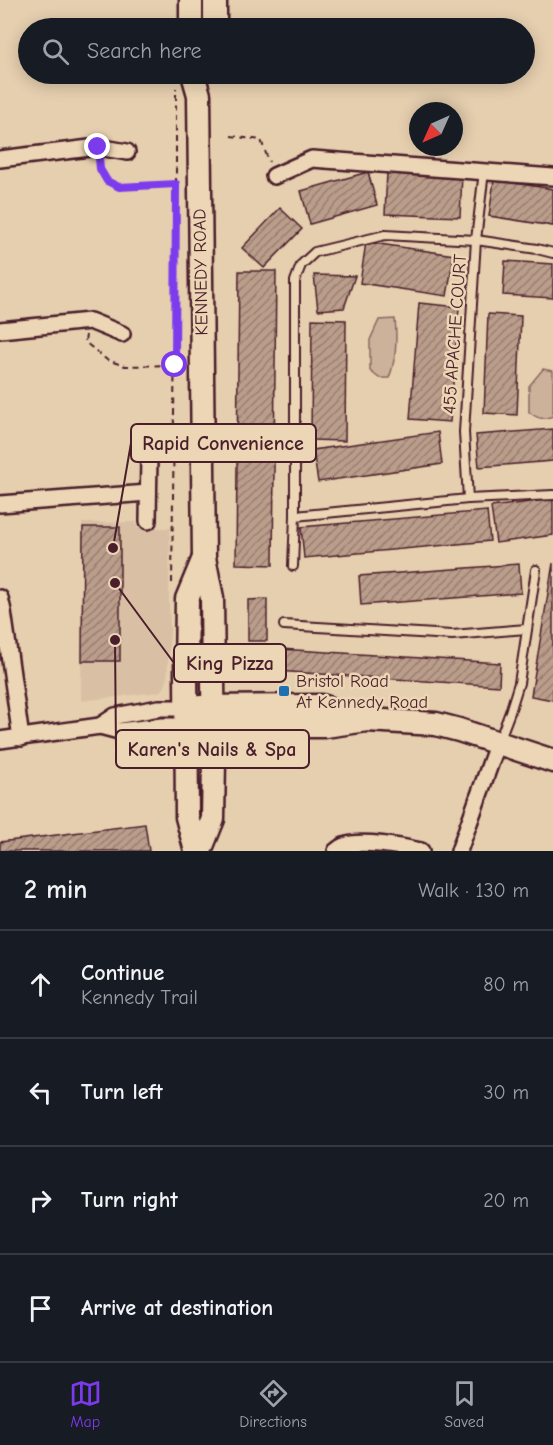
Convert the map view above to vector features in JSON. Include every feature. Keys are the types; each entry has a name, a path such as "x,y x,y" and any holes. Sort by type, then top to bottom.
{"main road":[{"path":"191,0 191,18"},
{"path":"214,18 215,0"},
{"name":"KENNEDY ROAD","path":"196,84 204,558 212,598 213,717 213,819 198,851"},
{"name":"KENNEDY ROAD","path":"198,851 187,817 187,599 204,558"},
{"path":"187,717 325,726 367,720 436,724 553,761"}],"street":[{"path":"0,159 98,147 127,152"},
{"path":"274,176 312,159 553,177"},
{"path":"0,330 90,321 122,334"},
{"path":"148,521 149,456"},
{"path":"0,504 148,493"},
{"path":"0,598 21,738"},
{"path":"0,740 100,726 115,716 159,708 187,717"},
{"path":"459,851 498,742"},
{"path":"336,851 354,843 407,847 421,851"}],"lane":[{"name":"455 APACHE COURT","path":"468,499 464,432 476,240 484,171"},
{"path":"293,566 295,281 300,266 315,252 385,235 476,240 553,253"},
{"path":"295,516 468,499 553,495"},
{"path":"498,742 519,683 536,570"},
{"path":"284,625 452,635 527,629"}],"path":[{"path":"172,588 176,89"},
{"path":"231,136 261,140 274,176"},
{"path":"98,147 100,169 107,181 119,187 176,184"},
{"path":"90,321 85,342 107,360 125,366 175,365"}],"shaded area":[{"path":"395,319 393,364 389,378 379,378 370,371 370,340 379,320"},
{"path":"543,369 553,371 553,416 543,418 529,412 529,386"},
{"path":"136,522 137,528 170,528 170,630 167,681 159,692 81,701 82,523"}],"building":[{"path":"368,172 377,205 310,224 301,191"},
{"path":"387,172 462,175 460,217 385,214"},
{"path":"494,180 553,189 553,226 489,216"},
{"path":"280,208 302,229 264,268 242,248"},
{"path":"366,242 454,255 447,296 360,283"},
{"path":"505,261 553,264 553,298 503,295"},
{"path":"239,271 276,271 273,565 236,564"},
{"path":"314,275 355,276 344,308 318,310"},
{"path":"419,303 459,307 450,422 410,419"},
{"path":"488,314 521,316 517,415 484,413"},
{"path":"312,319 346,320 345,441 311,440"},
{"path":"553,429 553,461 479,467 476,435"},
{"path":"438,432 442,464 318,482 313,450"},
{"path":"553,499 553,535 496,543 491,507"},
{"path":"487,511 490,541 304,558 301,527"},
{"path":"83,527 120,527 120,661 82,661"},
{"path":"553,563 553,700 531,696"},
{"path":"519,564 521,593 361,605 359,576"},
{"path":"267,599 267,641 248,641 248,600"},
{"path":"264,648 500,663 499,686 261,670"},
{"path":"145,824 149,851 0,851 0,842"}],"place":[{"name":"Rapid Convenience","path":"113,548"},
{"name":"King Pizza","path":"115,583"},
{"name":"Karen's Nails & Spa","path":"115,640"},
{"name":"Bristol Road At Kennedy Road","path":"284,691"}],"route":[{"path":"98,147 100,169 107,181 119,187 176,184 175,365"}]}
